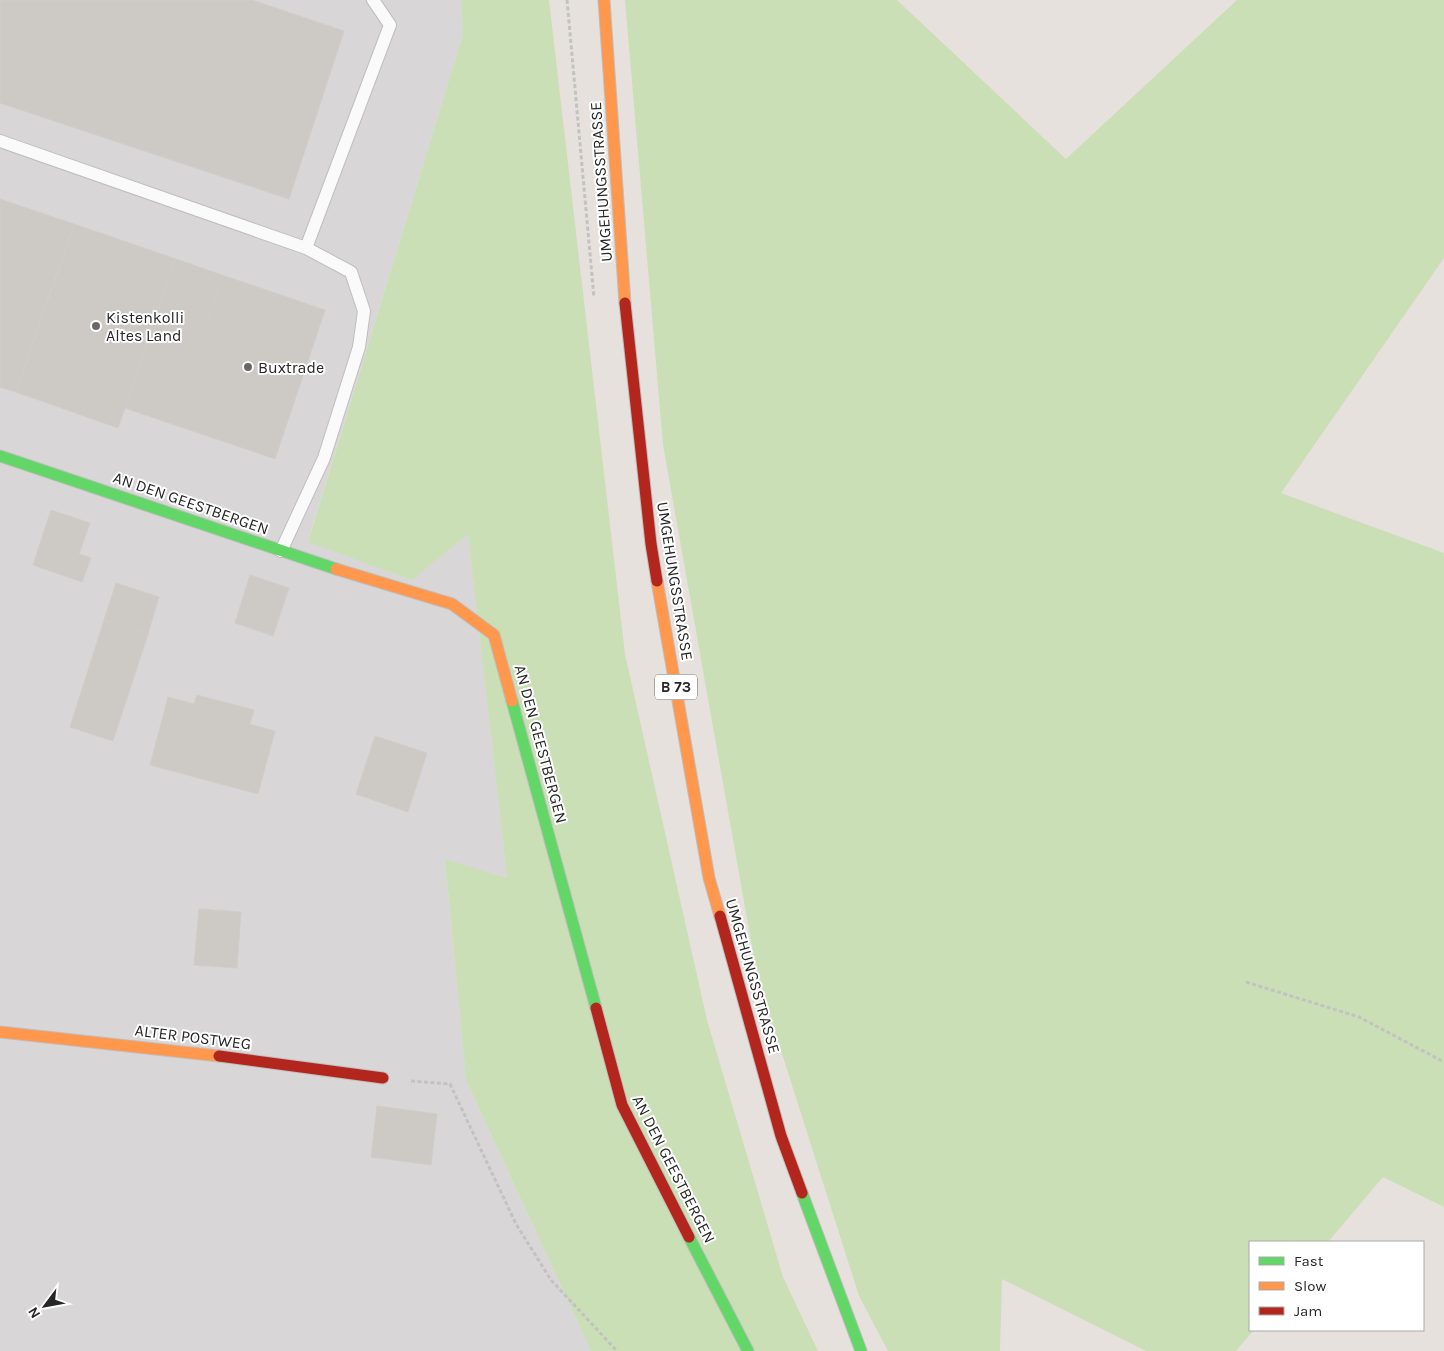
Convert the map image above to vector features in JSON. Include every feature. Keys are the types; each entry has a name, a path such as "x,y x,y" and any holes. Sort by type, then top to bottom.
{"street":[{"name":"UMGEHUNGSSTRASSE","path":"604,0 627,325 651,544 709,878 781,1136 861,1351"},
{"name":"AN DEN GEESTBERGEN","path":"0,456 281,551 452,604 494,636 622,1105 748,1351"},
{"name":"ALTER POSTWEG","path":"0,1032 244,1059 383,1078"}],"lane":[{"path":"306,248 390,25 373,0"},
{"path":"0,141 306,248 351,272 364,311 360,347 324,458 281,551"}],"path":[{"path":"1246,982 1359,1017 1444,1062"},
{"path":"383,1078 450,1084 516,1224 546,1272 618,1351"}],"shaded area":[{"path":"0,0 461,0 463,34 308,541 468,533 507,878 445,860 466,1080 591,1351 0,1351"}],"green space":[{"path":"461,0 549,0 625,654 707,1020 783,1277 818,1351 591,1351 466,1080 445,859 507,878 468,534 412,580 308,542 463,34"},
{"path":"625,0 897,0 1066,159 1237,0 1444,0 1444,258 1281,493 1444,553 1444,1207 1383,1177 1329,1241 1249,1241 1249,1331 1253,1331 1236,1351 1146,1351 1002,1279 1000,1351 888,1351 859,1296 757,975 663,445"}],"building":[{"path":"0,0 252,0 344,31 289,199 0,103"},
{"path":"0,199 74,224 16,392 0,387"},
{"name":"Kistenkolli Altes Land","path":"74,224 176,259 118,428 16,392"},
{"path":"176,259 222,275 172,424 125,408"},
{"name":"Buxtrade","path":"222,275 325,310 275,459 172,424"},
{"path":"51,510 90,523 79,554 91,558 82,582 33,565"},
{"path":"250,575 289,588 273,636 235,623"},
{"path":"116,583 159,597 148,634 104,620"},
{"path":"104,620 148,634 113,741 70,727"},
{"path":"197,695 254,710 250,724 275,731 258,794 150,765 168,697 194,704"},
{"path":"375,736 427,753 408,812 356,794"},
{"path":"199,909 241,912 237,968 194,965"},
{"path":"377,1106 437,1114 431,1165 371,1157"}],"traffic: fast":[{"path":"0,456 336,569"},
{"path":"512,701 596,1008"},
{"path":"802,1193 861,1351"},
{"path":"689,1237 748,1351"}],"traffic: slow":[{"path":"604,0 625,303"},
{"path":"336,569 452,604 494,635 512,701"},
{"path":"657,581 709,878 720,916"},
{"path":"0,1032 219,1056"}],"traffic: jam":[{"path":"625,303 651,544 657,581"},
{"path":"720,916 781,1136 802,1193"},
{"path":"596,1008 622,1105 689,1237"},
{"path":"219,1056 383,1078"}],"place":[{"name":"Kistenkolli Altes Land","path":"96,326"},
{"name":"Buxtrade","path":"248,367"}]}
